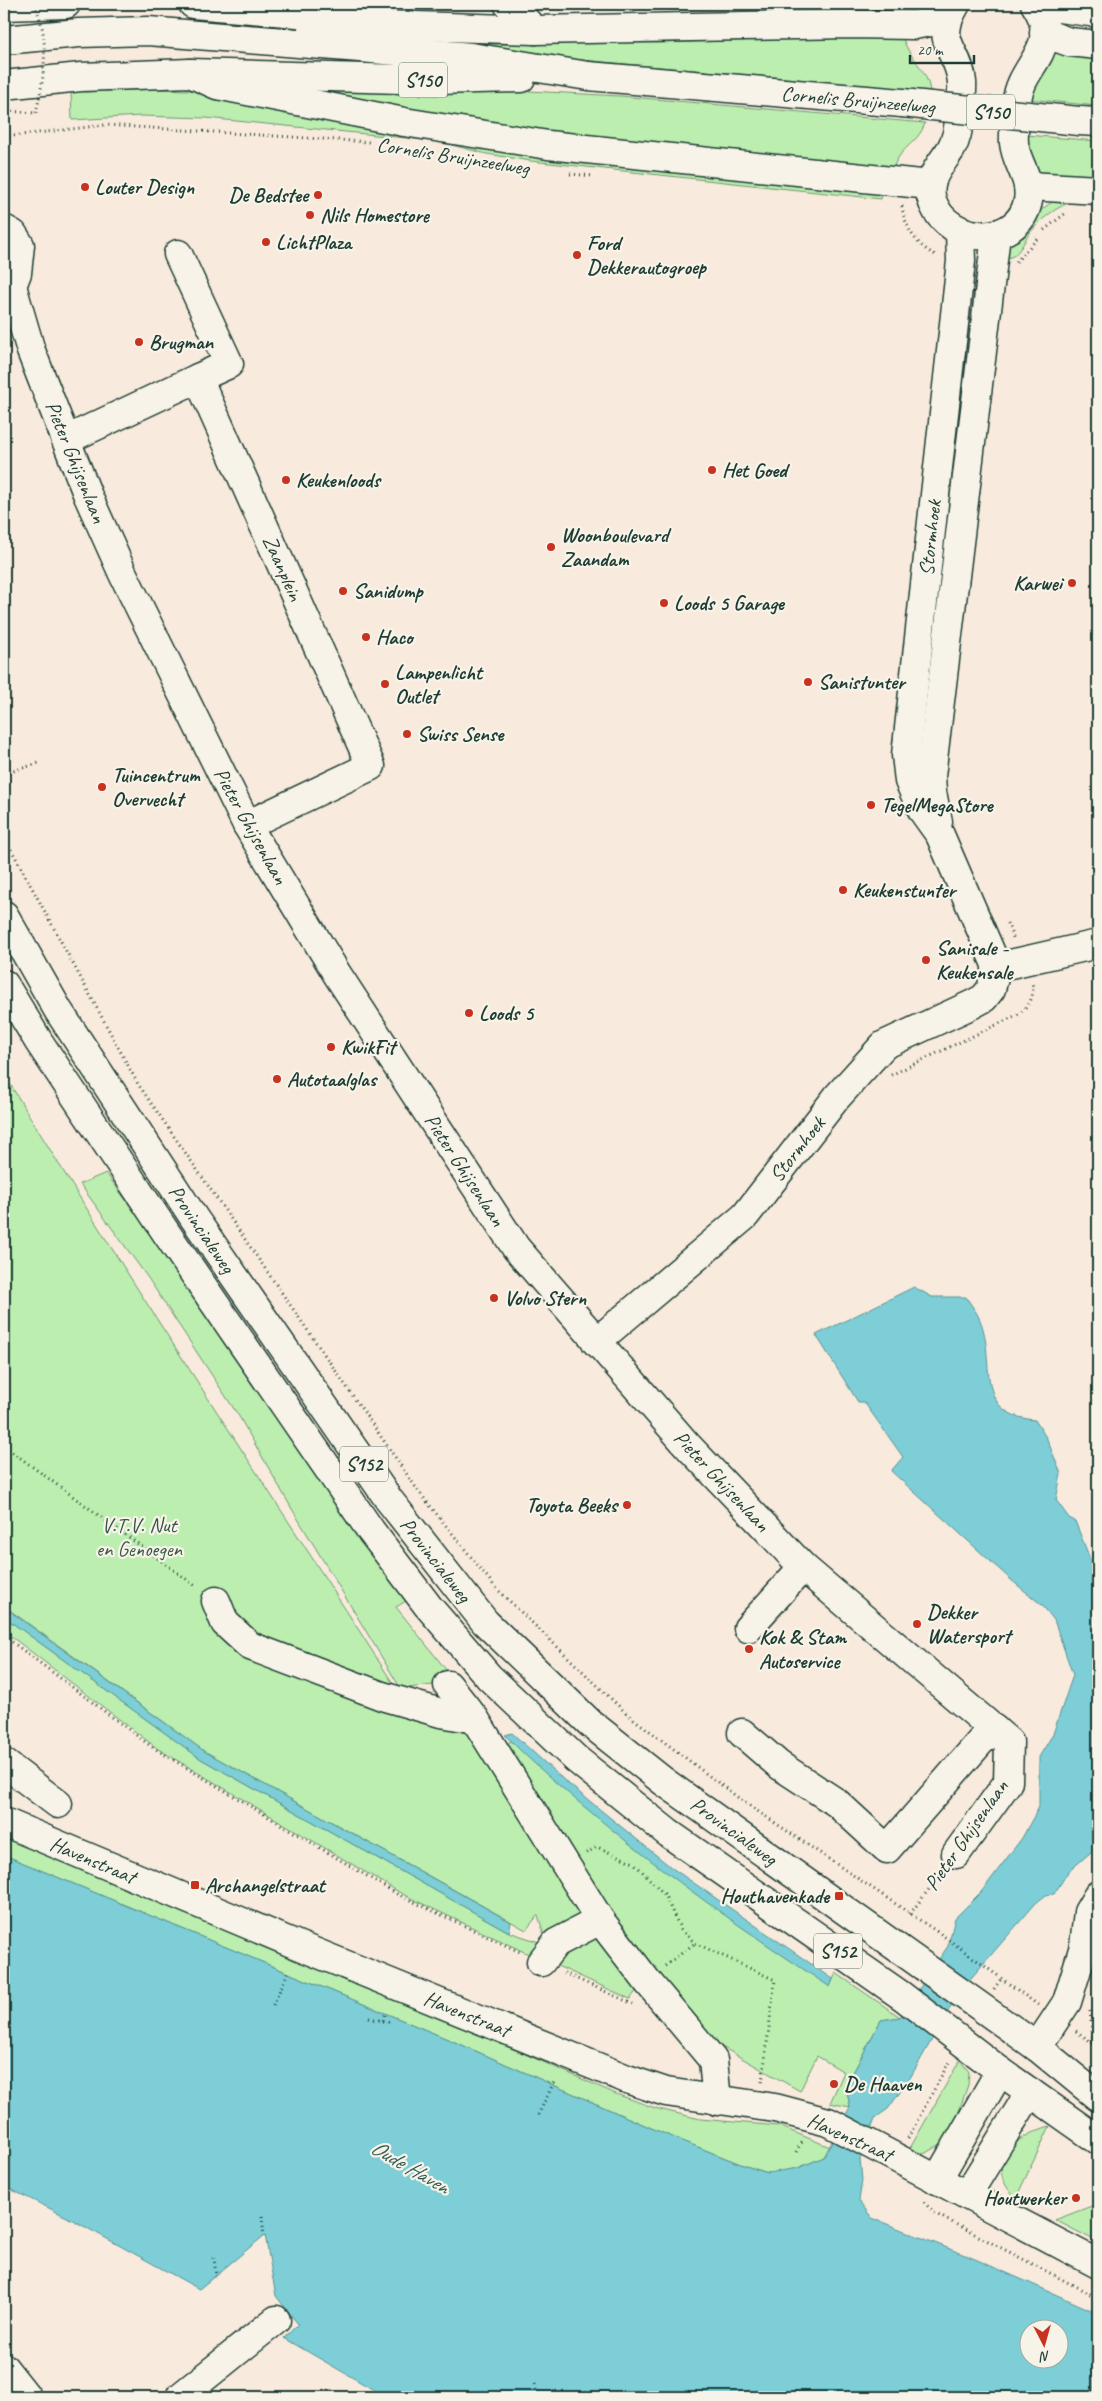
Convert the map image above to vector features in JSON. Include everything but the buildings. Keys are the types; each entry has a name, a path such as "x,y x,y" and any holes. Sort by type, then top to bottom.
{"street":[{"path":"4,6 66,4"},
{"path":"192,4 331,16 385,25 535,30 849,24 914,25 951,12 948,46 956,62 962,82 959,126 952,148 937,166 930,185 933,203 947,224 960,232 976,236 996,235 1015,223 1028,202 1029,186 1014,142 1017,94 1021,82 1036,60 1044,33 1036,5 1098,13"},
{"path":"508,4 535,30"},
{"path":"247,39 295,30 334,31 385,25"},
{"name":"Cornelis Bruijnzeelweg","path":"4,40 79,33 148,31 471,57 588,76 1088,121"},
{"path":"1044,33 1069,42 1098,45"},
{"path":"190,73 217,85 395,121 503,139 619,154 930,185"},
{"name":"Cornelis Bruijnzeelweg","path":"4,85 81,77 190,73 437,80 588,76"},
{"path":"1029,186 1098,190"},
{"name":"Pieter Ghijsenlaan","path":"4,228 13,234 20,245 18,265 8,284 31,351 66,440 123,574 247,825 337,974 516,1248 687,1445 803,1567 1009,1742 1008,1782 956,1854"},
{"name":"Stormhoek","path":"596,1342 745,1216 837,1097 874,1054 896,1038 984,998 991,989 997,967 940,836 922,810 909,781 906,756 942,417 961,261 960,232"},
{"name":"Stormhoek","path":"940,836 932,792 932,776 996,235"},
{"path":"66,440 229,364 178,254"},
{"name":"Zaanplein","path":"198,378 371,766 247,825"},
{"path":"942,417 974,420"},
{"name":"Provincialeweg","path":"4,915 58,1010 194,1218 389,1500 485,1622 590,1723 663,1781 1037,2047 1098,2097"},
{"path":"997,967 1098,944"},
{"name":"Provincialeweg","path":"4,984 39,1042 167,1234 372,1531 428,1606 490,1677 576,1759 668,1834 902,1996 1000,2071 1098,2140"},
{"path":"748,1628 803,1567"},
{"path":"216,1601 225,1623 250,1646 382,1696 475,1720"},
{"path":"448,1685 495,1748 600,1920 713,2060 717,2100"},
{"path":"742,1733 779,1765 837,1803 887,1849 981,1741 995,1730"},
{"path":"4,1763 58,1804"},
{"name":"Havenstraat","path":"4,1822 627,2079 666,2092 775,2108 828,2122 897,2157 930,2190 967,2195"},
{"path":"930,2190 1000,2071 1037,2047 1067,2002 1084,1946 1088,1912 1098,1896"},
{"path":"541,1962 556,1943 600,1920"},
{"path":"1037,2047 1030,2092 967,2195 1016,2223 1098,2264"},
{"path":"180,2397 276,2320"},
{"path":"4,2368 27,2397"}],"path":[{"path":"4,110 36,113 44,82 44,43 34,4"},
{"name":"Cornelis Bruijnzeelweg","path":"4,137 105,125 376,142"},
{"path":"568,174 596,177"},
{"path":"4,774 42,762"},
{"name":"Provincialeweg","path":"4,836 138,1084 419,1492 496,1588 627,1714 744,1802 942,1935 986,1969"},
{"path":"4,1446 216,1601"},
{"path":"4,1636 152,1747 397,1894 541,1962"},
{"path":"566,1865 597,1848 634,1864 664,1894 681,1930 695,1942 775,1980 760,2106"},
{"name":"Pieter Ghijsenlaan","path":"910,1914 956,1854"},
{"path":"273,2005 289,1970"},
{"path":"976,2005 1001,1979"},
{"path":"383,2021 386,2012"},
{"path":"368,2018 392,2023"},
{"path":"897,2157 957,2038"},
{"path":"538,2115 554,2082"},
{"path":"796,2152 802,2141"},
{"path":"930,2190 934,2213 1098,2298"},
{"path":"262,2216 264,2236"},
{"path":"214,2257 216,2277"},
{"path":"535,2384 537,2397"}],"green space":[{"path":"902,36 909,51 922,69 930,91 379,42 379,39 660,43"},
{"path":"1055,47 1098,51 1098,106 1028,99"},
{"path":"274,83 529,91 620,96 925,123 918,136 899,157 892,173 520,134"},
{"path":"155,89 223,94 883,188 881,199 531,161 487,154 436,141 206,118 141,116 72,120 71,91"},
{"path":"1026,135 1098,141 1098,180 1038,176 1027,146"},
{"path":"1056,200 1078,200 1070,202 1049,214 1032,231 1013,256 1002,258 1010,242 1024,225"},
{"name":"V.T.V. Nut en Genoegen","path":"4,1074 104,1237 415,1718 463,1732 472,1738 586,1917 545,1938 538,1915 526,1930 204,1751 4,1606"},
{"path":"106,1173 185,1281 406,1601 396,1607 456,1682 401,1689 292,1509 240,1418 148,1278 80,1184"},
{"path":"4,1617 201,1759 509,1932 548,1945 537,1958 404,1895 158,1749 4,1631"},
{"path":"511,1741 587,1808 665,1870 746,1929 830,1986 836,1973 900,2017 881,2020 846,2086 850,2107 830,2103 844,2072 817,2056 800,2091 715,2043 658,1975 575,1864 505,1745"},
{"path":"4,1833 400,1999 616,2094 655,2108 700,2119 779,2126 830,2147 824,2157 798,2168 779,2172 768,2173 743,2165 665,2134 462,2045 4,1855"},
{"path":"598,1932 638,1989 630,1999 553,1964 563,1942"},
{"path":"960,2060 969,2072 968,2085 957,2117 944,2142 924,2154 909,2150"},
{"path":"1050,2126 1016,2198 1006,2185 1002,2173 1002,2162 1015,2144 1025,2137"},
{"path":"1098,2188 1098,2242 1055,2220 1094,2205"}],"water":[{"name":"Oude Haven","path":"914,1287 932,1297 966,1297 979,1317 985,1336 990,1383 994,1396 1002,1407 1015,1416 1035,1420 1047,1439 1061,1474 1056,1500 1069,1518 1075,1521 1098,1579 1098,1846 1068,1872 1054,1894 1046,1895 1036,1903 959,1992 910,2078 888,2109 875,2118 860,2159 862,2180 859,2201 872,2218 975,2259 1098,2313 1098,2397 386,2397 284,2338 298,2324 276,2296 265,2235 199,2289 67,2217 4,2186 4,1855 462,2045 665,2134 743,2165 768,2173 798,2168 824,2157 850,2107 846,2086 881,2020 900,2017 948,1946 955,1918 982,1891 1022,1838 1039,1807 1039,1757 1053,1734 1073,1675 1054,1620 1042,1605 1010,1579 891,1471 903,1457 864,1402 858,1402 816,1335"},
{"path":"4,1607 204,1751 511,1922 509,1932 201,1759 4,1617"},
{"path":"512,1733 565,1781 672,1868 833,1979 830,1987 709,1904 621,1837 548,1776 505,1735"}],"place":[{"name":"Louter Design","path":"85,187"},
{"name":"De Bedstee","path":"318,195"},
{"name":"Nils Homestore","path":"310,215"},
{"name":"LichtPlaza","path":"266,242"},
{"name":"Ford Dekkerautogroep","path":"577,255"},
{"name":"Brugman","path":"139,342"},
{"name":"Het Goed","path":"712,470"},
{"name":"Keukenloods","path":"286,480"},
{"name":"Woonboulevard Zaandam","path":"551,547"},
{"name":"Karwei","path":"1072,583"},
{"name":"Sanidump","path":"343,591"},
{"name":"Loods 5 Garage","path":"664,603"},
{"name":"Haco","path":"366,637"},
{"name":"Sanistunter","path":"808,682"},
{"name":"Lampenlicht Outlet","path":"385,684"},
{"name":"Swiss Sense","path":"407,734"},
{"name":"Tuincentrum Overvecht","path":"102,787"},
{"name":"TegelMegaStore","path":"871,805"},
{"name":"Keukenstunter","path":"843,890"},
{"name":"Sanisale - Keukensale","path":"926,960"},
{"name":"Loods 5","path":"469,1013"},
{"name":"KwikFit","path":"331,1047"},
{"name":"Autotaalglas","path":"277,1079"},
{"name":"Volvo Stern","path":"494,1298"},
{"name":"Toyota Beeks","path":"627,1505"},
{"name":"Dekker Watersport","path":"917,1624"},
{"name":"Kok & Stam Autoservice","path":"749,1649"},
{"name":"Archangelstraat","path":"195,1885"},
{"name":"Houthavenkade","path":"839,1896"},
{"name":"De Haaven","path":"834,2084"},
{"name":"Houtwerker","path":"1076,2198"}]}
